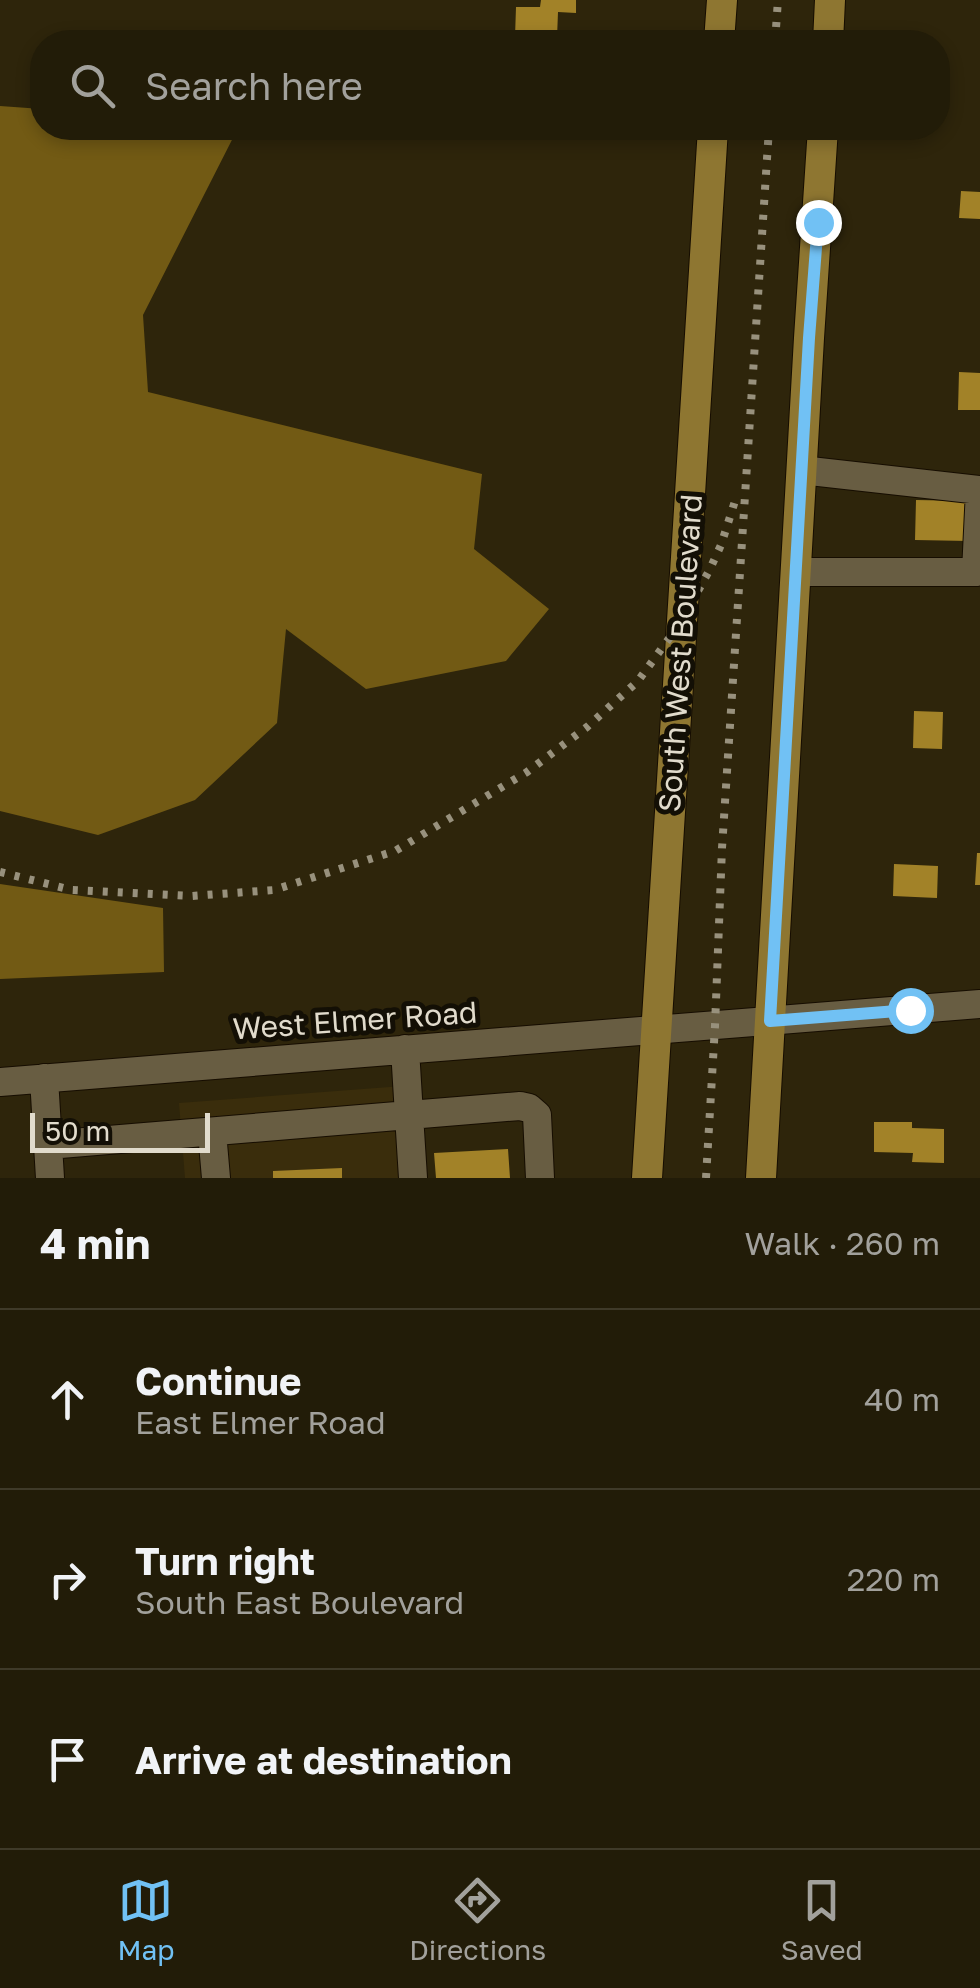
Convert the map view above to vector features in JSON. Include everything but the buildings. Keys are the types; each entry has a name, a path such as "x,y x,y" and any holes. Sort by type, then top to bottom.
{"main road":[{"path":"719,30 722,0"},
{"path":"829,30 830,0"},
{"name":"South West Boulevard","path":"647,1178 711,140"},
{"path":"761,1178 823,140"}],"street":[{"path":"796,572 976,572 980,490 801,470"},
{"name":"West Elmer Road","path":"0,1082 980,1004"},
{"path":"405,1050 412,1178"},
{"path":"44,1078 50,1178"},
{"path":"48,1145 520,1106 537,1115 540,1178"},
{"path":"212,1132 216,1178"}],"shaded area":[{"path":"0,106 30,108 30,140 232,140 143,315 148,392 482,474 474,549 549,609 506,661 366,689 286,629 277,723 195,800 98,835 0,811"},
{"path":"0,884 163,908 164,972 0,979"},
{"path":"403,1086 410,1178 185,1178 179,1103"}],"railway":[{"path":"776,30 778,0"},
{"path":"706,1178 722,848 768,140"},
{"path":"0,872 72,890 192,896 274,890 395,851 527,772 587,727 638,681 681,622 710,569 735,501"}],"route":[{"path":"818,222 770,1021 910,1010"}]}
